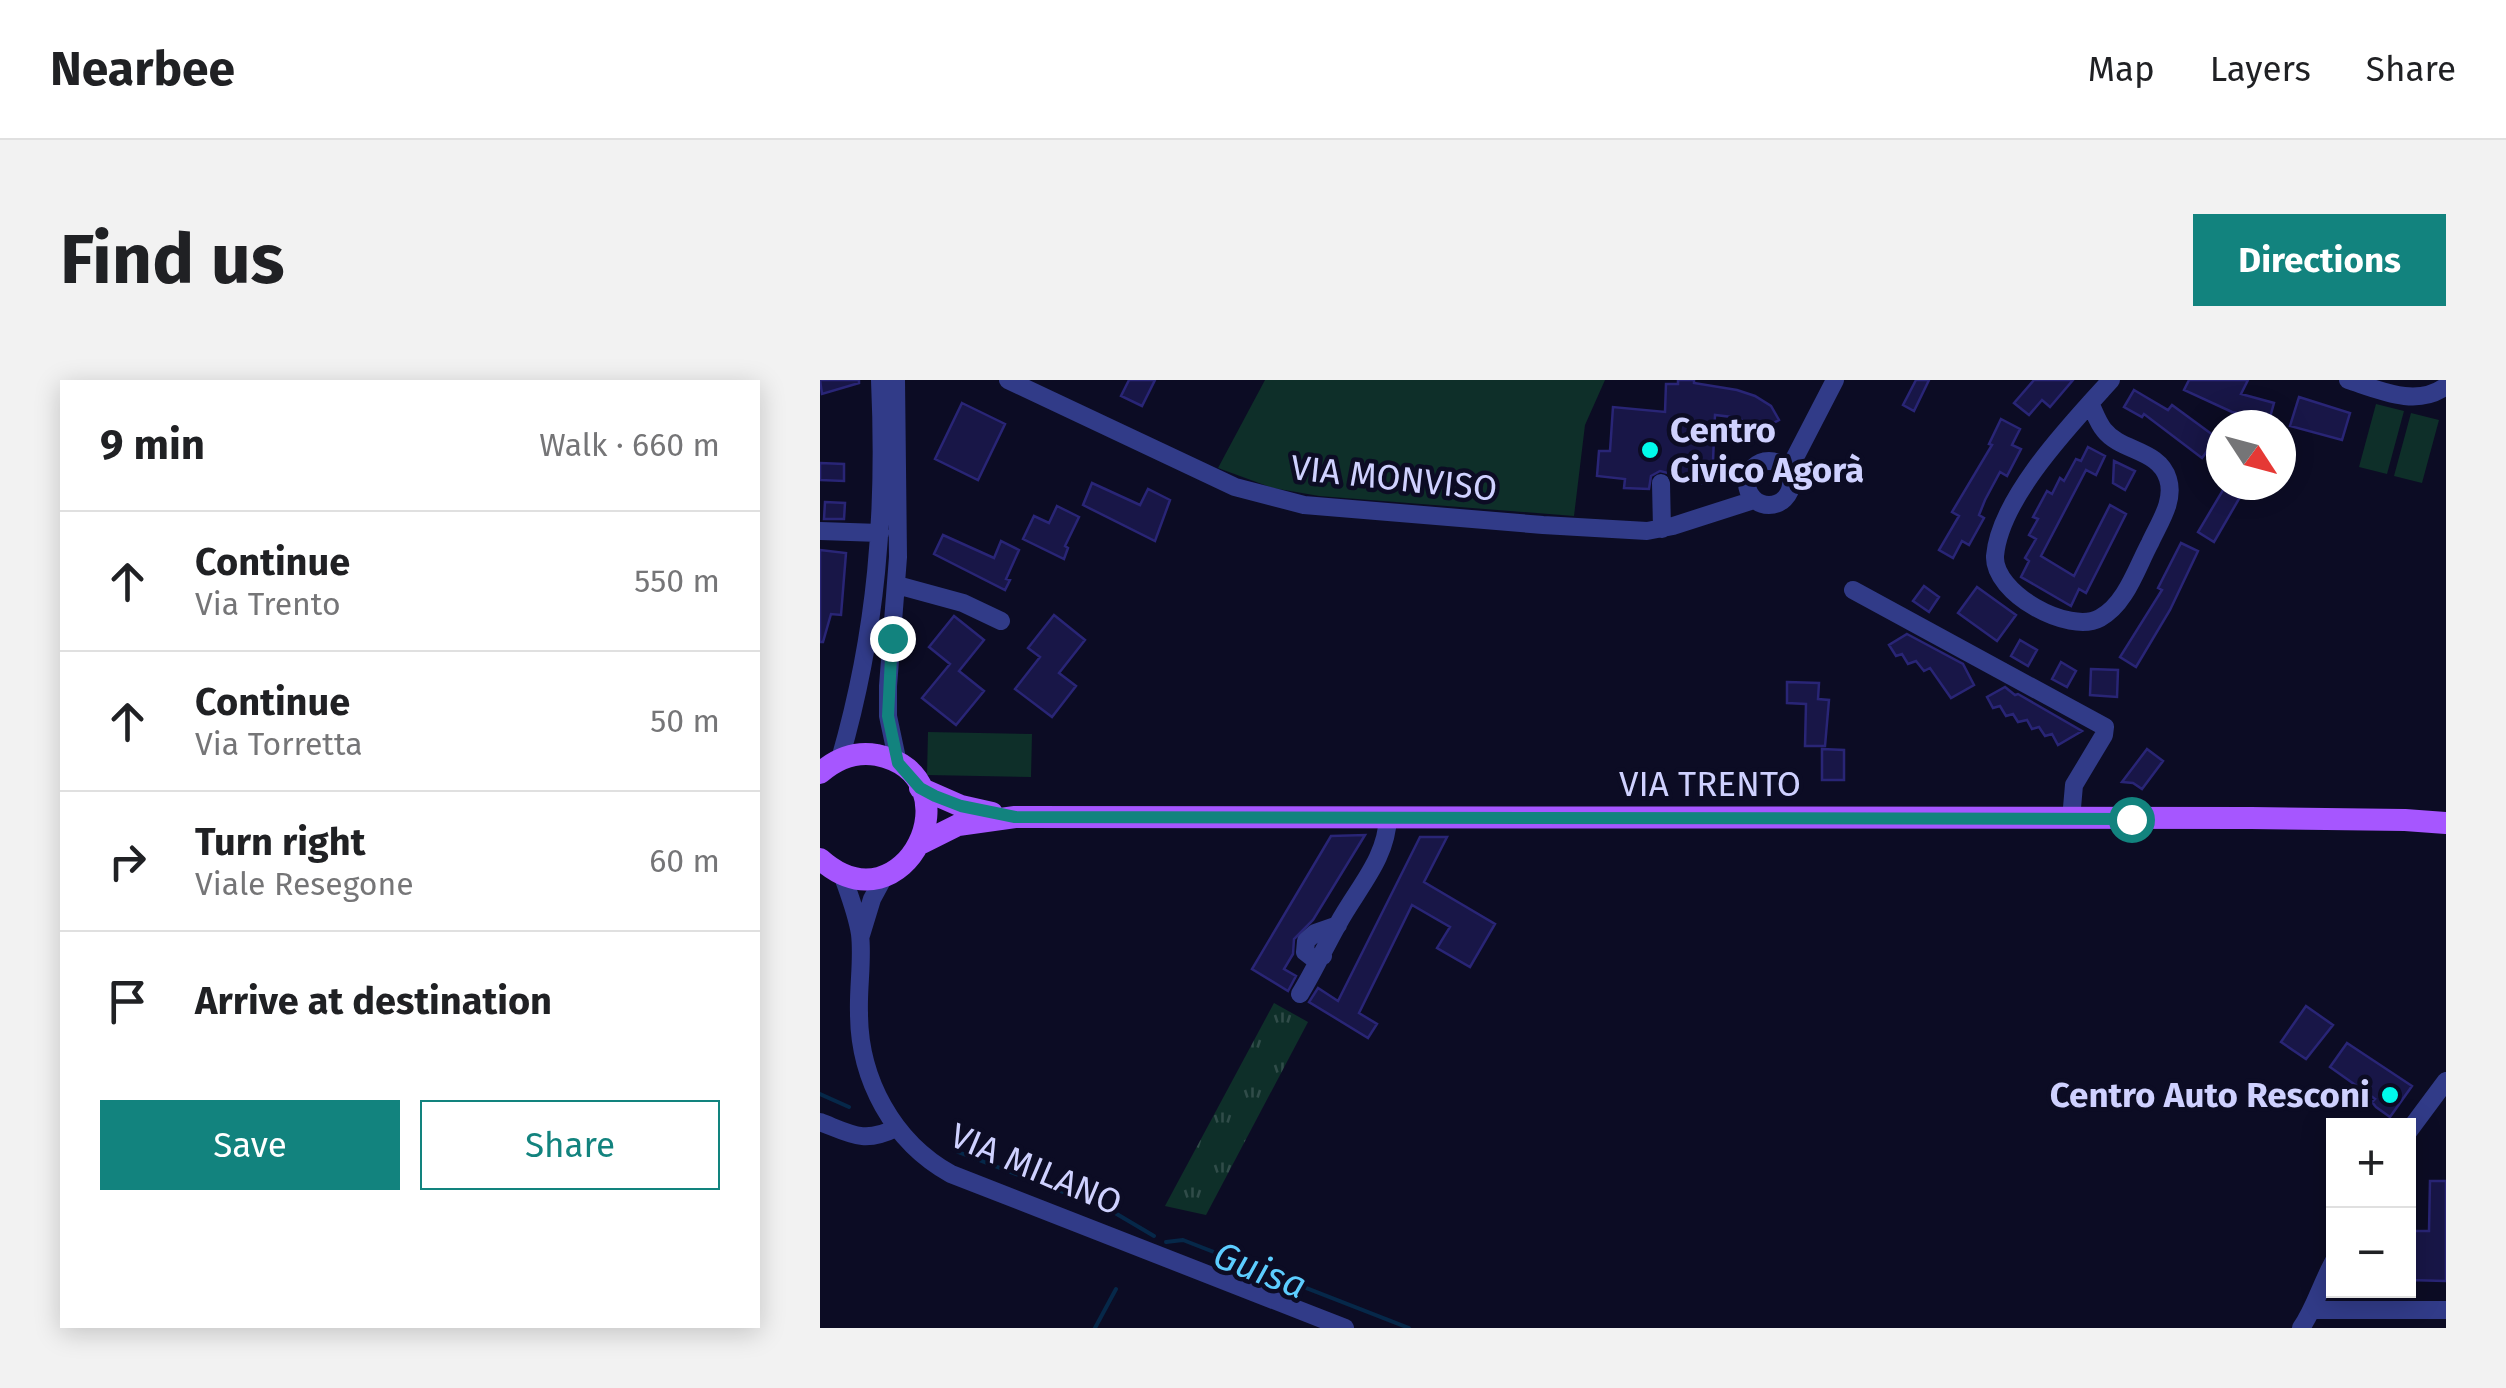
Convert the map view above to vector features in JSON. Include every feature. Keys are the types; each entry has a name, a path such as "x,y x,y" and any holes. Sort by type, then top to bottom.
{"main road":[{"path":"820,774 840,759 869,754 898,763 920,788 980,816"},
{"path":"920,788 927,816 922,843"},
{"path":"2405,820 2446,811"},
{"path":"820,860 842,874 864,879 885,875 906,862 922,843 980,816"},
{"name":"VIA TRENTO","path":"980,816 2405,820"},
{"path":"2405,820 2446,824"}],"street":[{"path":"840,759 872,618 880,533 880,380"},
{"path":"896,380 897,585 888,716 898,763"},
{"name":"VIA MONVISO","path":"1008,380 1207,474 1267,498 1326,508 1543,526 1662,529 1746,499"},
{"path":"1784,468 1799,452 1835,380"},
{"path":"2090,403 2103,429 2116,441 2160,464 2170,488 2168,505 2115,606 2099,619 2079,622 2043,611 2009,588 1997,569 1996,556 2005,524 2024,487 2044,457 2090,403 2111,380"},
{"path":"2348,380 2411,397 2432,394 2446,386"},
{"path":"1767,461 1784,468 1791,483 1784,499 1770,505 1746,499 1747,478 1754,466 1767,461"},
{"path":"1661,482 1662,529"},
{"path":"820,531 880,533"},
{"path":"897,585 963,603 1002,621"},
{"path":"1853,590 2104,726 2104,734 2074,784 2071,820"},
{"path":"1300,994 1323,956 1314,958 1305,952 1306,941 1315,933 1338,925 1386,844 1388,816"},
{"path":"842,874 860,936"},
{"path":"860,936 885,875"},
{"name":"VIA MILANO","path":"860,936 862,1050 872,1082 896,1128 924,1156 952,1174 1345,1328"},
{"path":"2416,1121 2446,1082"},
{"path":"820,1122 864,1138 896,1128"},
{"path":"2301,1328 2314,1310 2326,1277"},
{"path":"2314,1310 2343,1319 2446,1310"}],"green space":[{"path":"1265,380 1605,380 1585,425 1574,516 1319,496 1273,488 1218,468"},
{"path":"2376,404 2404,411 2387,474 2359,467"},
{"path":"2411,413 2439,420 2422,483 2394,476"},
{"path":"928,732 1032,734 1031,777 927,775"},
{"path":"1274,1003 1308,1022 1206,1215 1165,1206"}],"building":[{"path":"820,380 859,380 859,383 822,394"},
{"path":"1129,380 1155,380 1142,406 1121,396"},
{"path":"1678,380 1694,380 1755,396 1771,406 1779,420 1752,434 1740,418 1715,415 1712,484 1673,482 1668,473 1660,471 1651,476 1649,489 1624,488 1625,479 1597,476 1599,451 1610,451 1613,407 1665,412 1666,384 1678,384"},
{"path":"1916,380 1929,380 1914,411 1903,405"},
{"path":"2034,380 2073,380 2050,407 2042,400 2029,415 2014,403"},
{"path":"2189,380 2248,380 2241,394 2274,403 2272,410 2228,410 2184,390"},
{"path":"2134,390 2168,410 2172,405 2206,430 2206,453 2202,458 2144,414 2142,417 2124,407"},
{"path":"2299,397 2350,413 2342,440 2296,428"},
{"path":"962,403 1005,424 978,480 935,459"},
{"path":"2001,419 2020,429 2012,445 2021,449 2007,476 2000,472 1979,515 1984,518 1969,545 1962,541 1953,558 1939,550 1959,516 1952,512 1992,445 1989,444"},
{"path":"2088,447 2105,456 2096,475 2086,470 2041,556 2074,576 2110,505 2126,514 2086,593 2079,589 2071,606 2021,577 2029,561 2025,558 2036,539 2029,535 2038,519 2033,517 2047,491 2052,494 2060,478 2064,481"},
{"path":"2114,461 2135,471 2125,490 2113,483"},
{"path":"820,463 844,464 844,481 820,480"},
{"path":"1092,483 1140,505 1148,489 1170,500 1155,541 1083,505"},
{"path":"2217,500 2238,500 2214,542 2198,532"},
{"path":"825,502 845,503 844,519 824,519"},
{"path":"1057,506 1079,517 1065,546 1068,548 1064,559 1023,539 1034,516 1049,523"},
{"path":"943,535 994,558 1001,541 1019,550 1005,590 934,554"},
{"path":"2181,543 2198,551 2170,610 2136,667 2120,657 2162,590 2158,588"},
{"path":"820,550 846,553 841,615 831,614 823,642 820,642"},
{"path":"1924,586 1939,597 1929,612 1913,601"},
{"path":"1977,587 2016,615 1997,641 1958,613"},
{"path":"1054,615 1085,640 1059,673 1076,686 1052,717 1015,689 1040,657 1028,648"},
{"path":"954,616 984,640 959,671 984,691 956,725 922,698 950,664 929,647"},
{"path":"1907,634 1963,664 1974,685 1951,698 1930,668 1924,671 1916,661 1908,664 1902,654 1896,656 1889,645"},
{"path":"2020,640 2037,650 2028,666 2011,656"},
{"path":"2061,662 2076,671 2067,687 2052,679"},
{"path":"2091,669 2118,670 2117,697 2090,695"},
{"path":"1787,682 1819,683 1818,699 1829,700 1825,746 1805,746 1806,704 1787,703"},
{"path":"2005,687 2082,731 2058,745 2052,734 2045,736 2039,727 2032,729 2027,720 2018,722 2013,714 2006,716 2000,706 1993,708 1987,697"},
{"path":"1822,749 1844,750 1844,780 1822,780"},
{"path":"2147,749 2163,761 2142,789 2122,782"},
{"path":"1365,835 1313,920 1294,939 1293,954 1284,969 1296,976 1288,991 1252,969 1331,836"},
{"path":"1420,837 1447,837 1424,882 1495,924 1470,967 1437,948 1450,927 1412,905 1359,1013 1377,1024 1368,1038 1309,1002 1318,988 1338,1001"},
{"path":"2306,1006 2333,1025 2306,1059 2281,1042"},
{"path":"2347,1043 2412,1086 2390,1117 2376,1107 2372,1102 2375,1099 2330,1067"},
{"path":"2430,1181 2446,1181 2446,1281 2416,1280 2416,1231 2429,1231"}],"waterway":[{"name":"Guisa","path":"820,1094 849,1107"},
{"name":"Guisa","path":"958,1152 1110,1210 1154,1236"},
{"name":"Guisa","path":"1166,1242 1183,1240 1409,1328"},
{"path":"1095,1328 1116,1289"}],"place":[{"name":"Centro Civico Agorà","path":"1650,450"},
{"name":"Centro Auto Resconi","path":"2390,1095"}],"route":[{"path":"892,638 888,716 898,763 920,788 935,796 961,806 1015,817 2131,819"}]}
